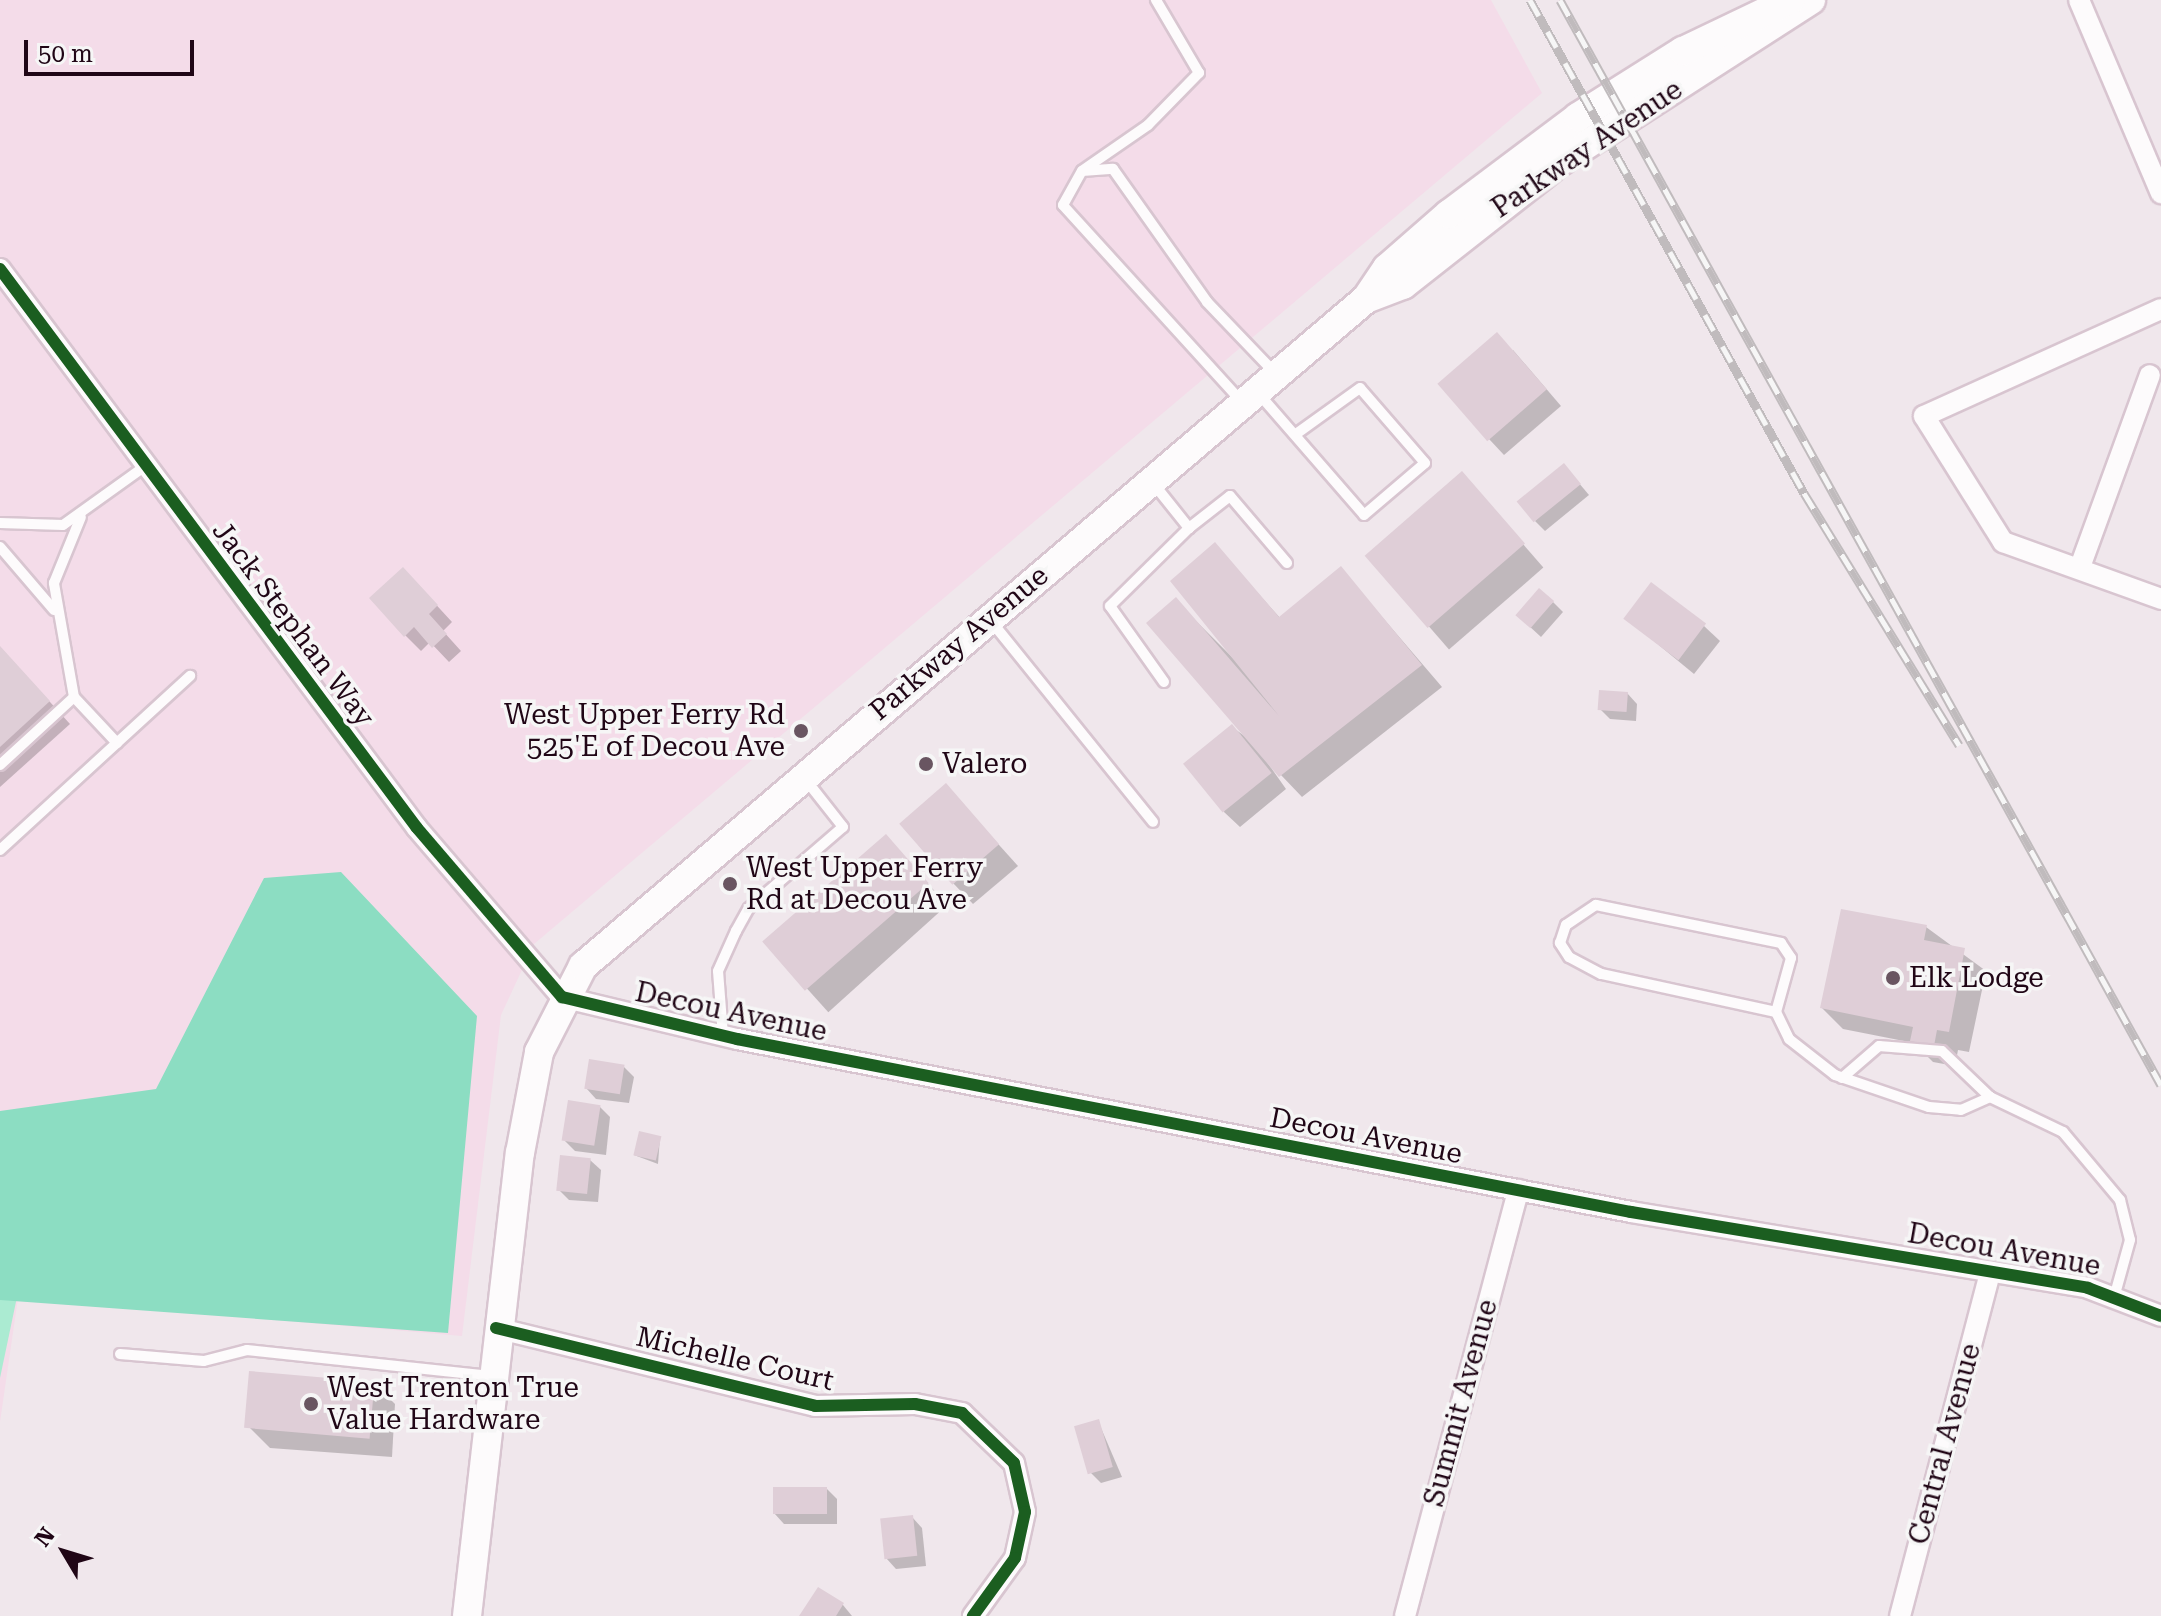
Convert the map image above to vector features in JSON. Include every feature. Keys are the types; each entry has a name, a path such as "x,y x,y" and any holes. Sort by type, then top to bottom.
{"main road":[{"name":"Parkway Avenue","path":"467,1616 496,1328 539,1052 562,997 609,938 1366,299 1409,246 1518,158 1683,51 1790,0"},
{"name":"Parkway Avenue","path":"1366,299 1403,285 1558,163 1811,0"}],"street":[{"path":"2079,0 2161,193"},
{"name":"Jack Stephan Way","path":"0,269 144,467 417,828 562,997"},
{"path":"2161,309 1924,416 2003,542 2080,567 2161,599"},
{"path":"2080,567 2150,375"},
{"name":"Decou Avenue","path":"562,997 723,1036 1518,1190 2115,1294 2161,1316"},
{"name":"Summit Avenue","path":"1405,1616 1518,1190"},
{"name":"Central Avenue","path":"1900,1616 1990,1272"},
{"name":"Michelle Court","path":"496,1328 815,1406 915,1404 973,1420 1014,1463 1025,1512 1015,1558 973,1616"}],"lane":[{"path":"1156,0 1199,73 1148,125 1082,171 1063,205 1259,390 1364,515 1425,463 1360,388 1296,434"},
{"path":"1082,171 1113,169 1207,302 1259,390"},
{"path":"0,523 43,528 81,517 144,467"},
{"path":"1151,481 1189,528"},
{"path":"1164,682 1110,606 1189,528 1230,496 1287,563"},
{"path":"54,610 58,561 81,517"},
{"path":"0,547 54,610 74,670 74,697 117,743"},
{"path":"989,619 1153,822"},
{"path":"0,850 190,676"},
{"path":"0,765 74,697"},
{"path":"723,1036 718,971 749,908 843,827 802,776"},
{"path":"1776,1012 1601,974 1569,957 1560,943 1566,925 1596,905 1781,943 1791,958 1776,1012 1789,1039 1842,1078 1929,1107 1961,1110 1990,1097"},
{"path":"1842,1078 1869,1052 1905,1044 1942,1051 1990,1097 2063,1132 2104,1175 2130,1240 2115,1294"},
{"path":"120,1354 204,1361 247,1350 491,1376"}],"shaded area":[{"path":"0,0 1491,0 1542,93 534,944 501,1015 462,1336 18,1298 0,1422"}],"green space":[{"path":"341,872 477,1016 448,1333 0,1300 0,1111 156,1089 264,878"},
{"path":"17,1297 0,1378 0,1300"}],"building":[{"path":"1497,332 1547,389 1487,441 1437,384"},
{"path":"1564,463 1581,484 1534,522 1517,501"},
{"path":"1462,471 1525,543 1428,628 1365,556"},
{"path":"1215,542 1279,617 1341,566 1422,665 1279,777 1146,623 1176,597 1279,716 1170,581"},
{"path":"403,567 438,605 429,614 447,634 432,648 414,627 404,637 369,598"},
{"path":"1651,582 1706,624 1678,660 1623,619"},
{"path":"1539,588 1554,601 1530,628 1515,615"},
{"path":"0,646 50,701 0,747"},
{"path":"1599,690 1628,692 1627,712 1598,710"},
{"path":"1232,724 1272,773 1223,813 1183,764"},
{"path":"946,783 999,844 952,885 899,824"},
{"path":"886,834 929,883 805,991 762,942"},
{"name":"Elk Lodge","path":"1841,909 1927,925 1924,940 1965,948 1949,1032 1937,1030 1934,1046 1910,1041 1913,1027 1820,1008"},
{"path":"589,1059 625,1065 620,1094 584,1089"},
{"path":"568,1100 601,1105 594,1146 562,1140"},
{"path":"639,1131 661,1136 656,1161 633,1155"},
{"path":"560,1155 591,1158 587,1194 556,1191"},
{"name":"West Trenton True Value Hardware","path":"249,1371 375,1382 370,1439 244,1428"},
{"path":"1099,1419 1113,1467 1088,1474 1074,1426"},
{"path":"773,1487 827,1487 827,1514 773,1514"},
{"path":"913,1515 917,1556 884,1559 880,1518"},
{"path":"818,1587 844,1603 836,1616 799,1616"}],"railway":[{"path":"1530,0 1804,493 1959,745"},
{"path":"1560,0 2161,1085"}],"cycle path":[{"path":"0,269 417,828 562,997 737,1039 1631,1212 2088,1288 2161,1316"},
{"path":"496,1328 815,1406 915,1404 962,1413 1014,1463 1025,1512 1015,1558 973,1616"}],"place":[{"name":"West Upper Ferry Rd 525'E of Decou Ave","path":"801,731"},
{"name":"Valero","path":"926,764"},
{"name":"West Upper Ferry Rd at Decou Ave","path":"730,884"},
{"name":"Elk Lodge","path":"1893,978"},
{"name":"West Trenton True Value Hardware","path":"311,1404"}]}
